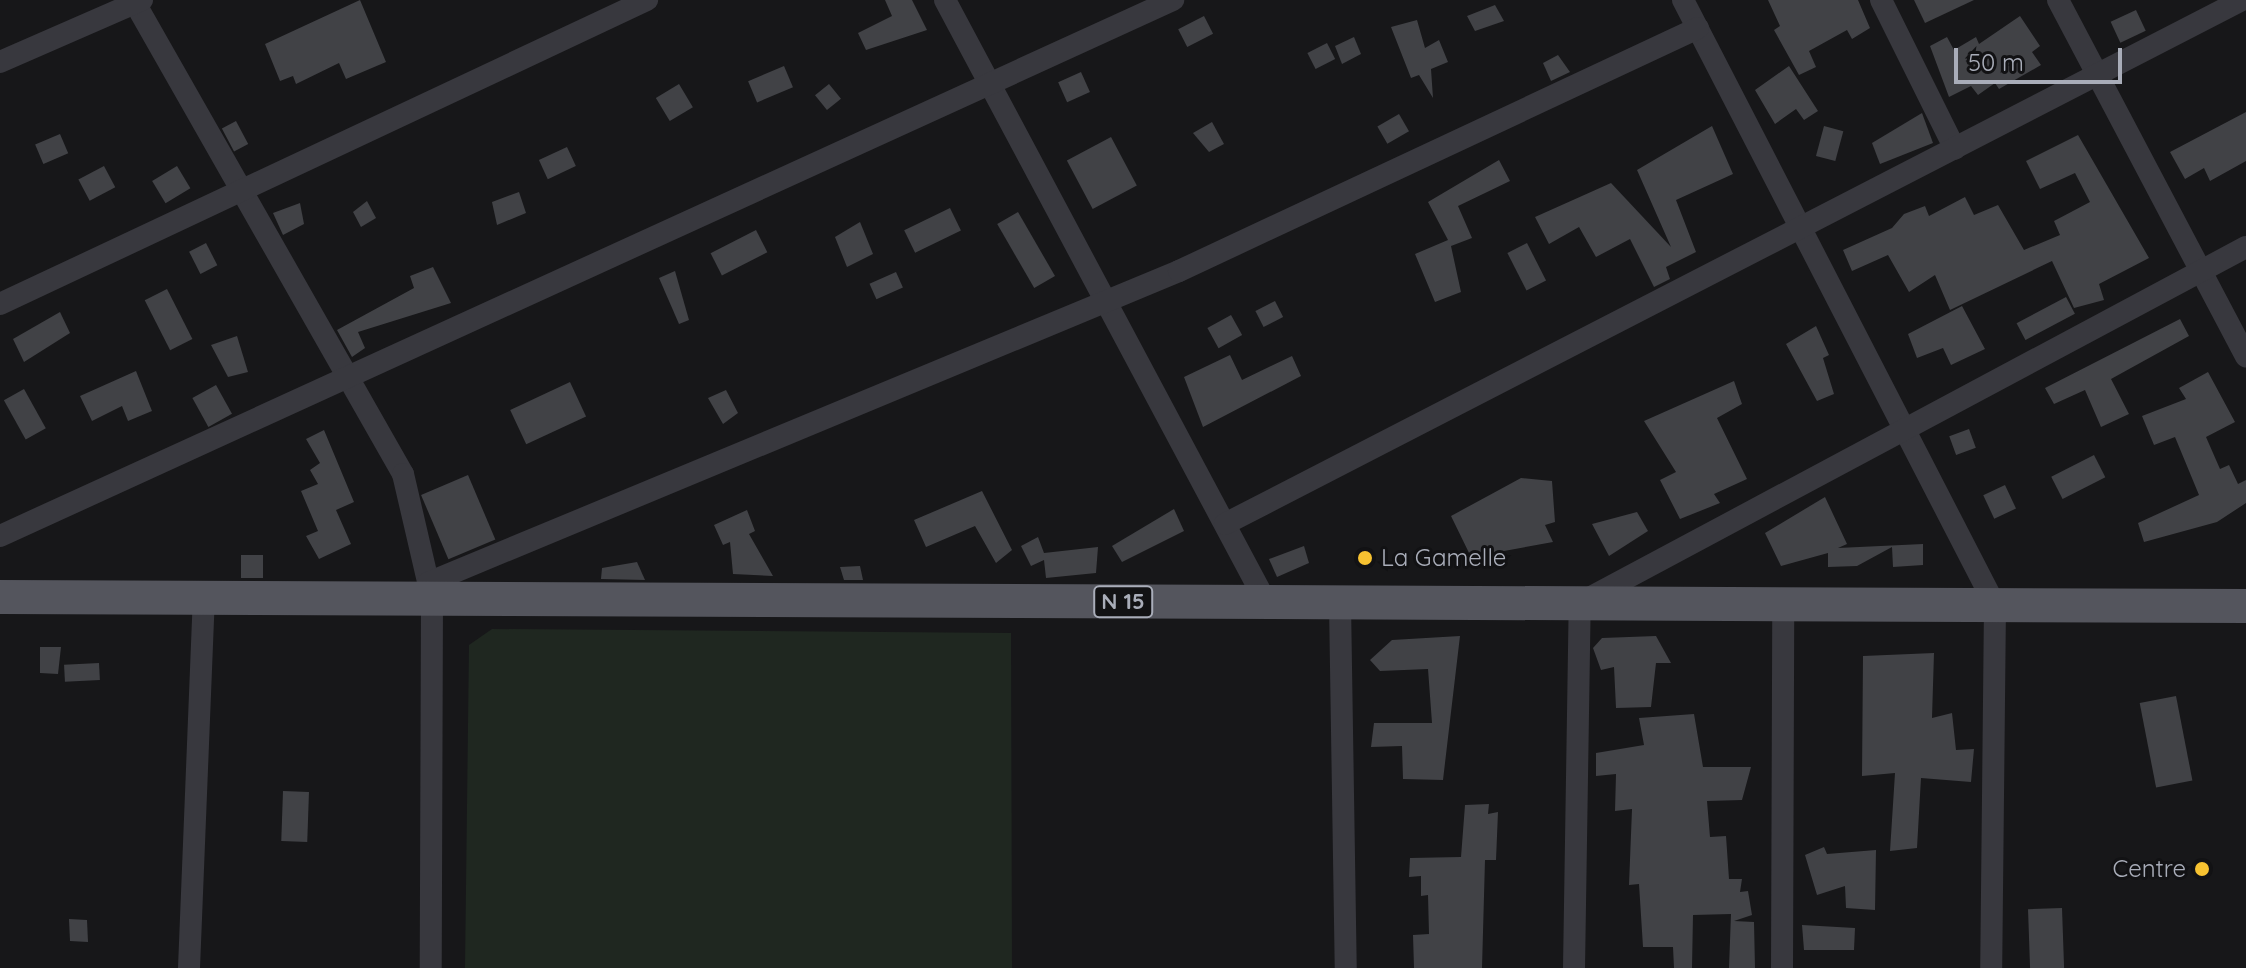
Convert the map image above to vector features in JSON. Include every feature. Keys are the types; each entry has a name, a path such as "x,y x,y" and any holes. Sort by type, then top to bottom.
{"main road":[{"name":"N 15","path":"0,597 204,598 430,591 1340,603 2246,606"}],"street":[{"path":"0,304 647,0"},
{"path":"945,0 1266,602"},
{"path":"0,536 1173,0"},
{"path":"1683,0 1803,227 1995,605 1991,968"},
{"path":"1881,0 1955,149"},
{"path":"2058,0 2246,356"},
{"path":"1225,524 2242,0"},
{"path":"0,62 138,2 403,474 430,591 431,968"},
{"path":"430,591 1106,303 1698,28"},
{"path":"1574,968 1580,603 1904,425 2246,247"},
{"path":"189,968 204,598"},
{"path":"1340,603 1346,968"},
{"path":"1782,968 1783,605"}],"shaded area":[{"path":"492,629 1011,633 1012,968 465,968 469,645"}],"building":[{"path":"360,0 386,62 346,79 339,63 296,84 293,76 280,81 265,44"},
{"path":"885,0 912,0 927,30 866,50 858,33 892,16"},
{"path":"1768,0 1858,0 1870,28 1852,39 1847,30 1809,51 1816,67 1799,75 1774,30 1780,26"},
{"path":"1914,0 1974,0 1925,23"},
{"path":"1495,5 1504,21 1475,31 1467,16"},
{"path":"2136,10 2146,31 2120,43 2111,22"},
{"path":"1204,16 1213,34 1187,47 1178,29"},
{"path":"2020,16 2040,46 2032,52 2041,65 1999,89 1995,83 1978,95 1971,86 1949,97 1930,46 1947,37 1954,50 1976,37 1979,44"},
{"path":"1417,20 1425,48 1439,40 1448,62 1431,69 1433,98 1419,75 1411,78 1391,27"},
{"path":"1354,37 1361,54 1342,64 1335,46"},
{"path":"1327,43 1335,59 1316,69 1307,53"},
{"path":"1558,55 1570,72 1551,81 1543,63"},
{"path":"784,66 793,87 757,102 748,81"},
{"path":"1789,66 1818,111 1804,120 1796,109 1775,124 1755,90"},
{"path":"1081,72 1090,92 1067,102 1058,82"},
{"path":"679,84 693,107 670,121 656,98"},
{"path":"829,84 841,99 827,110 815,95"},
{"path":"2246,112 2246,161 2210,181 2204,168 2185,179 2170,152"},
{"path":"1922,113 1933,143 1880,164 1872,143"},
{"path":"1399,114 1409,131 1387,144 1377,126"},
{"path":"236,121 248,144 234,151 222,129"},
{"path":"1212,122 1224,144 1209,152 1193,133"},
{"path":"1712,126 1733,174 1676,200 1696,252 1666,267 1670,279 1654,287 1630,239 1596,257 1579,227 1549,244 1535,217 1611,183 1671,247 1637,170"},
{"path":"1824,126 1843,131 1835,161 1816,156"},
{"path":"60,134 68,153 43,164 35,145"},
{"path":"2078,135 2149,258 2099,284 2104,300 2074,308 2052,261 1950,310 1935,275 1909,292 1888,255 1852,271 1843,250 1892,228 1904,214 1925,206 1929,216 1965,197 1974,215 1998,205 2024,250 2060,235 2054,221 2090,202 2075,173 2040,189 2026,161"},
{"path":"1111,137 1137,186 1093,209 1067,160"},
{"path":"567,147 576,166 548,179 539,160"},
{"path":"1499,160 1510,181 1458,206 1472,238 1451,246 1461,292 1435,302 1415,254 1448,240 1428,202"},
{"path":"104,166 115,187 90,201 78,180"},
{"path":"177,166 190,188 166,203 152,181"},
{"path":"519,192 526,213 497,225 492,202"},
{"path":"367,201 376,218 361,227 353,212"},
{"path":"300,203 304,224 283,235 273,213"},
{"path":"950,208 961,230 915,253 904,230"},
{"path":"1018,212 1055,276 1034,288 997,224"},
{"path":"860,222 873,254 847,267 835,237"},
{"path":"756,230 767,252 722,275 711,253"},
{"path":"206,243 217,265 200,274 189,252"},
{"path":"1527,243 1546,280 1526,290 1507,253"},
{"path":"433,267 451,303 358,332 365,348 352,357 337,330 414,288 410,276"},
{"path":"675,271 689,320 679,324 659,278"},
{"path":"896,272 903,288 876,299 870,284"},
{"path":"167,289 192,339 170,350 145,300"},
{"path":"2066,297 2075,314 2025,340 2017,323"},
{"path":"1275,301 1283,317 1264,327 1255,311"},
{"path":"1962,306 1985,349 1951,365 1943,348 1917,358 1908,334"},
{"path":"60,312 70,333 24,362 13,339"},
{"path":"1231,315 1242,335 1219,348 1207,328"},
{"path":"2180,319 2189,336 2111,379 2129,414 2101,427 2085,390 2054,404 2045,388"},
{"path":"1816,326 1829,355 1823,358 1834,394 1817,401 1786,344"},
{"path":"237,336 248,372 228,377 211,345"},
{"path":"1230,355 1242,380 1292,356 1301,376 1203,427 1184,377"},
{"path":"136,371 152,411 128,421 122,406 92,421 80,396"},
{"path":"2208,372 2235,422 2206,437 2220,469 2229,465 2238,484 2246,480 2246,503 2217,522 2144,542 2138,523 2199,495 2175,437 2154,445 2142,416 2186,399 2179,388"},
{"path":"1734,381 1742,404 1717,418 1747,479 1714,494 1720,503 1680,519 1660,480 1676,472 1644,421"},
{"path":"570,382 586,416 526,444 510,410"},
{"path":"216,385 232,414 208,427 192,398"},
{"path":"24,389 46,428 26,440 4,400"},
{"path":"726,390 738,413 723,424 708,398"},
{"path":"1969,429 1976,448 1956,455 1949,436"},
{"path":"324,430 354,502 336,510 351,544 319,559 306,536 318,531 301,491 318,484 310,470 320,463 306,439"},
{"path":"2094,455 2105,477 2063,499 2051,477"},
{"path":"468,475 495,539 448,559 421,495"},
{"path":"1521,478 1552,481 1555,522 1545,525 1553,542 1471,557 1451,516"},
{"path":"2005,485 2016,509 1994,519 1983,495"},
{"path":"982,491 1012,550 996,563 975,526 926,547 914,520"},
{"path":"1825,497 1847,544 1838,548 1923,544 1923,565 1893,567 1892,547 1857,566 1828,567 1828,553 1781,566 1765,533"},
{"path":"1174,509 1184,531 1122,562 1112,546"},
{"path":"747,510 755,531 749,534 773,576 733,574 730,542 723,545 714,525"},
{"path":"1637,512 1648,531 1609,556 1592,524"},
{"path":"1038,537 1044,553 1098,547 1096,573 1046,578 1044,560 1031,566 1021,546"},
{"path":"1304,546 1309,563 1277,577 1269,559"},
{"path":"241,555 263,555 263,578 241,578"},
{"path":"637,562 645,580 601,579 602,568"},
{"path":"860,566 863,580 844,580 840,567"},
{"path":"1460,636 1443,780 1403,779 1402,746 1371,747 1374,723 1432,723 1428,669 1380,671 1370,660 1392,640"},
{"path":"1656,636 1671,663 1656,663 1651,707 1616,708 1614,667 1601,670 1593,648 1602,638"},
{"path":"40,647 61,647 58,674 40,673"},
{"path":"1934,653 1932,718 1952,713 1956,750 1974,749 1971,782 1921,778 1917,848 1890,851 1895,773 1862,776 1863,656"},
{"path":"99,663 100,680 65,682 64,665"},
{"path":"2176,696 2192,780 2156,787 2140,703"},
{"path":"1694,714 1703,767 1751,767 1742,800 1707,801 1710,837 1726,836 1729,879 1742,879 1740,892 1748,891 1752,915 1734,921 1754,922 1755,968 1729,968 1731,914 1693,915 1692,968 1674,968 1673,947 1643,947 1639,884 1629,885 1632,809 1615,811 1616,774 1596,776 1596,753 1644,745 1639,718"},
{"path":"283,791 309,792 307,842 281,841"},
{"path":"1489,804 1488,814 1498,812 1496,860 1485,860 1482,968 1414,968 1413,935 1429,934 1428,895 1421,896 1421,876 1409,877 1410,858 1461,857 1465,805"},
{"path":"1824,847 1827,854 1876,850 1875,910 1846,908 1845,886 1817,895 1805,855"},
{"path":"2062,908 2064,968 2030,968 2028,909"},
{"path":"69,919 87,920 88,942 70,941"},
{"path":"1802,925 1855,928 1854,950 1804,950"}],"place":[{"name":"La Gamelle","path":"1365,558"},
{"name":"Centre","path":"2202,869"}]}
